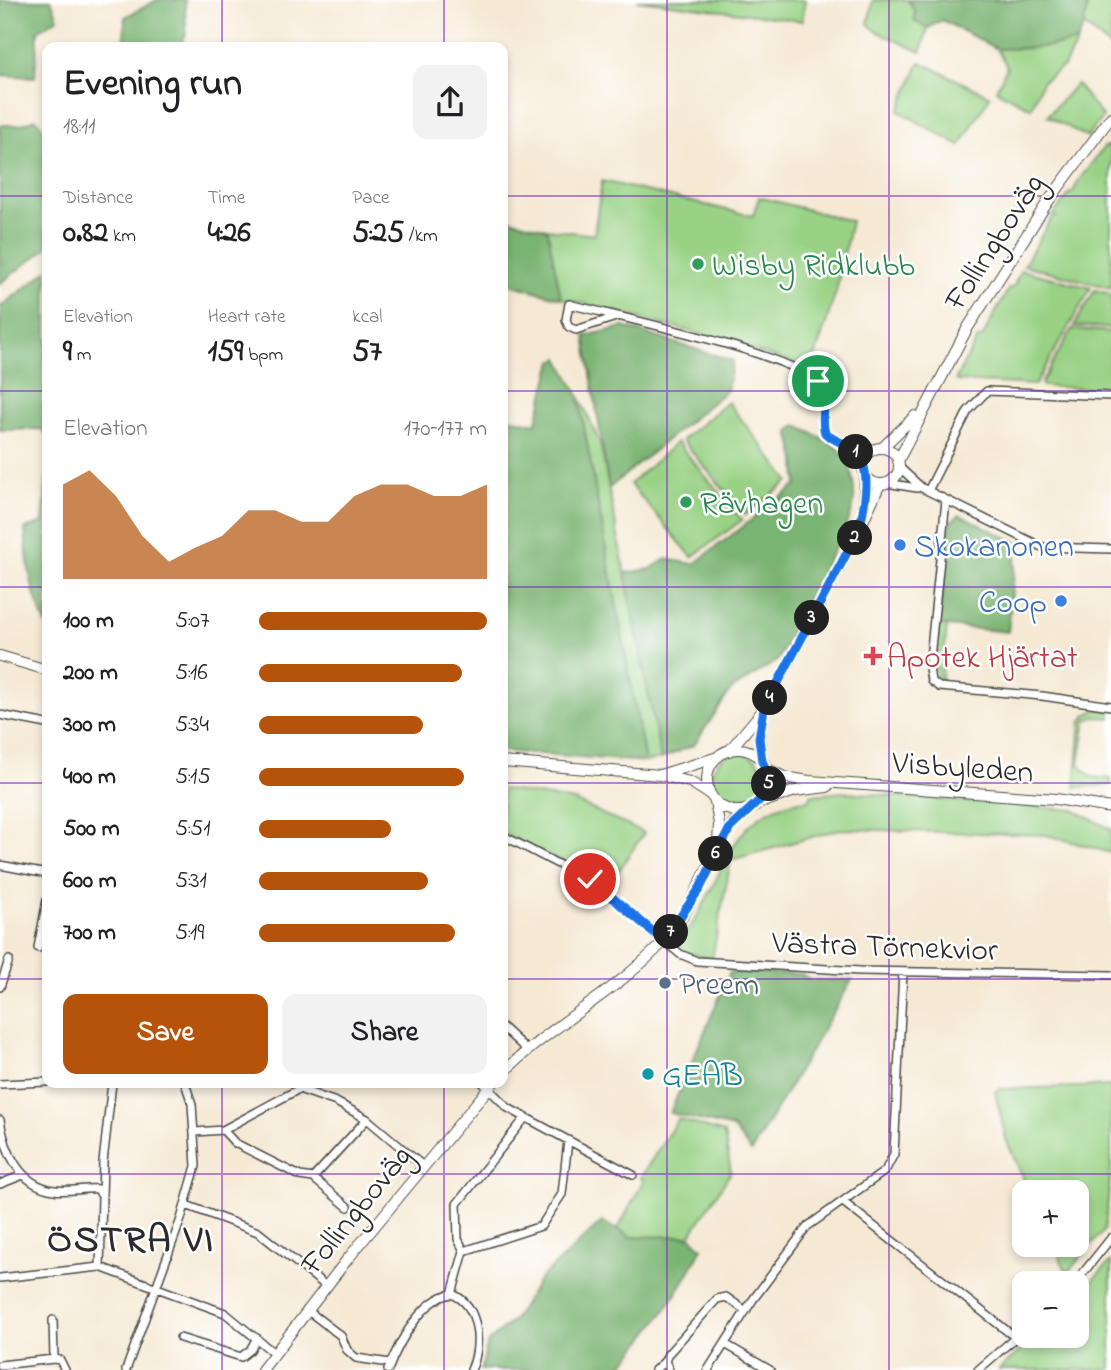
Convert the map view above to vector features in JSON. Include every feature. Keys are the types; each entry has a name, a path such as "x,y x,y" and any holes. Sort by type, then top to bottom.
{"main road":[{"name":"Follingboväg","path":"899,464 967,329 1047,203 1111,117"},
{"name":"Follingboväg","path":"878,449 898,436 929,400"},
{"path":"660,775 691,768 729,751 764,709 859,530 883,484 894,478 899,464 891,451 878,449 864,468 864,506 859,530"},
{"path":"864,468 872,482 883,484"},
{"path":"1,657 42,669"},
{"path":"508,1067 630,972 664,941 700,888 730,828 746,810 760,803 769,787 759,730 764,709"},
{"path":"729,751 745,750 765,765"},
{"path":"717,851 719,824 708,775 718,757"},
{"path":"508,762 660,775 690,782 727,809 746,810"},
{"name":"Visbyleden","path":"765,765 796,780 1073,801 1111,800"},
{"name":"Visbyleden","path":"760,803 795,791 849,785"},
{"name":"Visbyleden","path":"1073,801 1111,808"},
{"name":"Follingboväg","path":"262,1370 486,1088"}],"street":[{"path":"616,317 576,330 569,327 566,320 569,303 735,348 811,376 825,394 825,433 848,446 878,449"},
{"path":"925,490 968,411 987,391 1111,396"},
{"path":"848,446 864,468"},
{"path":"899,464 925,490"},
{"path":"883,484 925,490 1042,547 1111,549"},
{"path":"946,500 929,668 931,681 939,687 1042,696 1111,706"},
{"path":"0,715 42,723"},
{"name":"Västra Törnekvior","path":"508,838 598,885 684,956 702,962 903,972 1111,975"},
{"path":"0,865 42,873"},
{"path":"38,948 42,927"},
{"path":"0,987 9,960"},
{"path":"708,1370 746,1311 808,1226 885,1171 894,1154 903,972"},
{"path":"508,1033 527,1050"},
{"path":"0,1084 42,1082"},
{"path":"100,1267 102,1199 112,1088"},
{"path":"126,1370 186,1205 196,1166 192,1104 187,1088"},
{"path":"195,1132 223,1130 296,1088"},
{"path":"304,1088 367,1119 423,1166"},
{"path":"491,1088 508,1108 634,1175"},
{"path":"452,1294 464,1251 458,1239 457,1204 525,1118"},
{"path":"313,1178 367,1119"},
{"path":"0,1120 4,1144 23,1175 51,1189 98,1189 102,1199"},
{"path":"223,1130 235,1143 300,1176 313,1178 348,1207"},
{"path":"464,1251 541,1226 562,1194 568,1141"},
{"path":"0,1184 23,1175"},
{"path":"843,1202 1012,1335"},
{"path":"186,1205 258,1232 326,1286"},
{"path":"1085,1271 1111,1238"},
{"path":"0,1278 100,1267 225,1312 274,1353"},
{"path":"307,1310 341,1336 347,1350 356,1357 389,1367 424,1311 437,1300 452,1294 460,1297 478,1334 478,1350 471,1370"},
{"path":"669,1370 666,1361 668,1353 717,1299 726,1297 746,1311"},
{"path":"53,1320 54,1359"},
{"path":"180,1338 241,1357 250,1350 257,1338"},
{"path":"978,1370 1012,1341"},
{"path":"725,1344 769,1370"},
{"path":"0,1365 29,1367 54,1359 60,1360 65,1370"},
{"path":"655,1370 666,1361"}],"green space":[{"path":"0,0 51,0 58,18 38,31 35,77 0,75"},
{"path":"157,0 185,0 186,34 182,42 124,42 125,17"},
{"path":"637,0 805,0 802,21"},
{"path":"873,0 910,2 914,10 914,21 928,28 921,52 876,31 868,24"},
{"path":"908,0 1088,0 1084,25 1077,42 1034,48 997,49 942,20 928,28 914,21 915,12"},
{"path":"1088,0 1111,0 1111,48 1084,25"},
{"path":"1077,42 1064,66 1042,82 1031,108 996,90 1007,67 997,49 1034,48"},
{"path":"920,62 990,96 960,146 899,111"},
{"path":"1076,84 1103,117 1087,137 1047,116"},
{"path":"36,119 42,127 42,252 0,283 0,125 20,125"},
{"path":"1105,146 1111,147 1111,288 1024,265 1053,216 1056,217 1054,214 1070,193 1073,193 1078,181"},
{"name":"Wisby Ridklubb","path":"602,181 753,216 759,197 851,221 836,292 811,369 708,336 561,298 547,229 594,235"},
{"path":"508,219 547,229 561,298 508,284"},
{"path":"1021,270 1091,288 1035,385 957,381 956,378 978,338 982,338"},
{"path":"42,275 42,429 0,430 0,307"},
{"path":"1095,290 1111,294 1111,328 1074,326"},
{"path":"624,327 733,361 727,390 609,488 585,336"},
{"path":"1072,329 1111,332 1109,390 1043,386 1041,383"},
{"path":"559,358 578,394 645,762 508,751 508,418 536,424 553,361"},
{"path":"578,394 600,443 661,759 645,762"},
{"path":"728,402 789,481 745,515 682,440"},
{"path":"797,426 827,440 841,451 846,459 854,491 849,519 778,660 731,690 694,745 661,759 625,573 650,569 666,559 694,564 797,485 796,460 789,431"},
{"name":"Rävhagen","path":"677,442 742,520 692,557 630,484"},
{"path":"960,515 1017,542 1008,632 938,625 949,527 951,521"},
{"path":"42,523 42,614 31,579 25,529"},
{"path":"938,625 947,626 941,685 935,667"},
{"path":"1097,709 1111,711 1111,718 1095,717 1086,720 1079,764 1091,777 1111,779 1111,785 1075,787 1081,722 1086,715"},
{"path":"738,753 757,761 765,780 757,799 738,807 719,799 711,780 719,761"},
{"path":"508,790 574,801 644,833 607,888 508,835"},
{"path":"845,792 1074,810 1111,829 1111,853 1047,835 840,829 731,860 712,959 682,951 678,943 694,922 729,854 742,834 759,817 781,806 809,800 811,795"},
{"path":"730,972 801,974 811,980 852,980 751,1152 733,1128 670,1113"},
{"path":"1111,1086 1111,1170 1105,1229 1089,1248 1089,1180 1024,1180 1006,1139 995,1092 999,1089"},
{"path":"678,1119 724,1133 731,1172 690,1236 631,1237 618,1229 644,1180 640,1178"},
{"path":"602,1222 631,1237 690,1236 702,1248 674,1297 630,1356 618,1370 481,1370 488,1342 514,1319 540,1279"},
{"path":"1060,1257 1081,1257 1069,1271 1066,1271"},
{"path":"1111,1261 1111,1370 999,1370 1023,1348 1089,1348 1089,1284"}],"place":[{"name":"Wisby Ridklubb","path":"698,264"},
{"name":"Rävhagen","path":"686,502"},
{"name":"Skokanonen","path":"900,545"},
{"name":"Coop","path":"1061,601"},
{"name":"Apotek Hjärtat","path":"873,656"},
{"name":"Preem","path":"665,983"},
{"name":"GEAB","path":"648,1074"}],"district":[{"name":"ÖSTRA VI","path":"131,1238"}],"route":[{"path":"590,879 664,941 700,888 730,828 746,810 760,803 766,794 769,776 759,745 764,709 859,530 864,506 863,462 856,452 825,433 823,424 826,400 818,381"}]}
